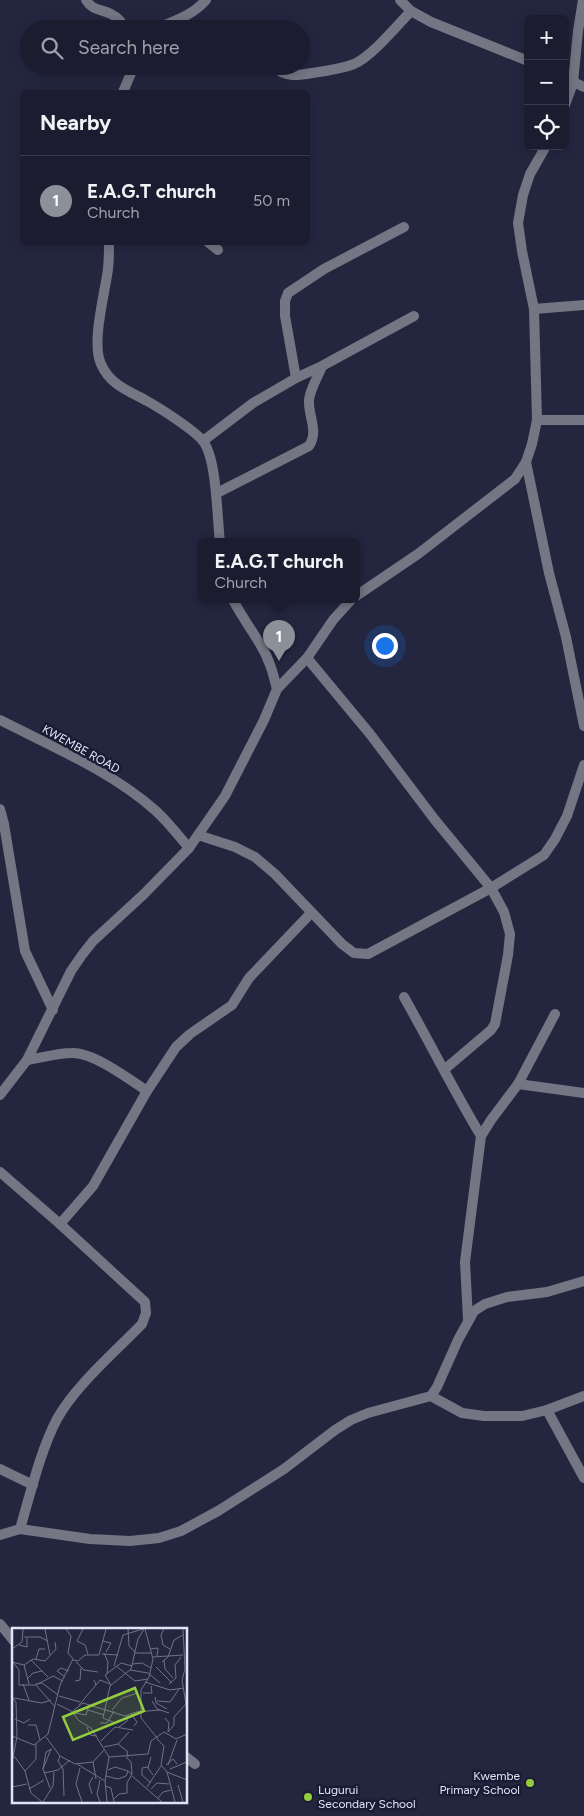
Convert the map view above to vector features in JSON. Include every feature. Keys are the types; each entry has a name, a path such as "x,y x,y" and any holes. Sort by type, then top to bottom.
{"street":[{"path":"86,0 93,8 111,14 119,20"},
{"path":"178,20 198,9 206,0"},
{"path":"400,0 411,12 431,22 526,60"},
{"path":"583,0 569,80 584,87"},
{"path":"310,73 356,63 375,48 411,12"},
{"path":"124,90 130,75"},
{"path":"360,593 418,554 515,479 526,462 537,420 534,309 518,223 523,195 530,174 544,150"},
{"path":"296,378 285,316 285,302 288,292 324,269 404,226"},
{"path":"109,245 108,269 99,331 98,351 100,364 109,377 121,388 160,408 203,441 209,455 217,493 220,538"},
{"path":"212,245 218,250"},
{"path":"534,309 584,305"},
{"path":"203,441 253,403 296,378 414,316"},
{"path":"217,493 309,446 313,440 314,433 309,398 322,366"},
{"path":"537,420 584,420"},
{"path":"526,462 566,637 584,726"},
{"path":"234,603 261,645 270,664 277,689"},
{"path":"0,1095 27,1060 71,972 92,941 144,894 189,848 226,796 264,720 277,689 307,658 333,620 348,603"},
{"path":"307,658 370,734 435,820 491,888 504,912 510,934 498,1017 491,1030 445,1069"},
{"name":"KWEMBE ROAD","path":"0,720 102,772 155,810 168,822 189,848"},
{"path":"198,834 235,847 255,857 276,874 342,944 354,953 368,954 491,888 544,855 556,839 567,816 584,764"},
{"path":"0,809 25,952 53,1010"},
{"path":"0,859 10,863"},
{"path":"60,1224 93,1186 147,1091 176,1047 190,1034 232,1005 249,978 311,913"},
{"path":"404,997 445,1069 456,1094 481,1136"},
{"path":"468,1319 465,1262 481,1136 518,1084 555,1014"},
{"path":"27,1060 74,1053 84,1054 106,1065 147,1091"},
{"path":"518,1084 584,1094"},
{"path":"0,1172 145,1302 146,1313 142,1324 76,1393 57,1419 33,1485 20,1529"},
{"path":"0,1535 20,1529 90,1539 130,1540 159,1538 181,1531 218,1511 284,1469 350,1420 368,1413 430,1396 438,1387 468,1319 474,1310 507,1297 548,1292 584,1280"},
{"path":"430,1396 462,1413 484,1416 522,1416 547,1410 584,1396"},
{"path":"547,1410 584,1478"},
{"path":"0,1469 33,1485"},
{"path":"0,1624 12,1639"}],"place":[{"name":"E.A.G.T church","path":"279,661"},
{"name":"Kwembe Primary School","path":"530,1783"},
{"name":"Lugurui Secondary School","path":"308,1797"}]}
